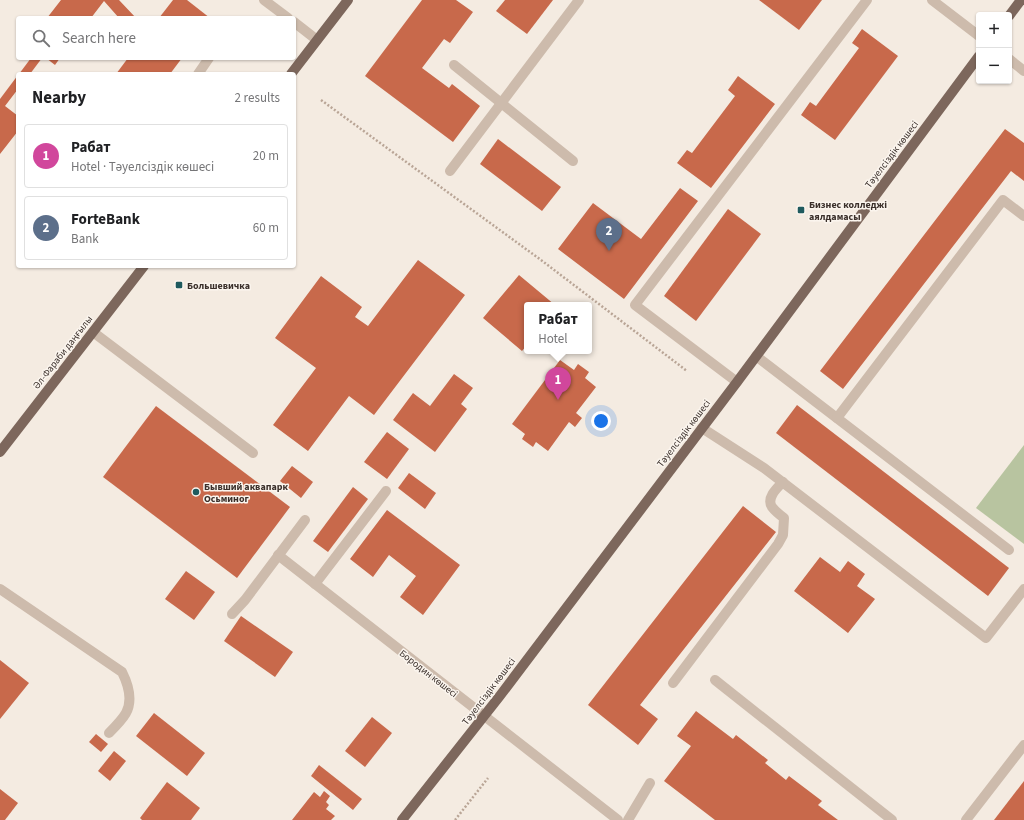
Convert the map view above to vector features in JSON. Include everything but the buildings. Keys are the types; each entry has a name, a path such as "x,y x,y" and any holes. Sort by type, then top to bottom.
{"main road":[{"path":"293,72 348,0"},
{"path":"1012,12 1021,0"},
{"name":"Тәуелсіздік көшесі","path":"402,820 484,716 702,428 976,60"},
{"name":"Әл-Фараби даңғылы","path":"0,452 142,268"}],"street":[{"path":"264,0 285,16"},
{"path":"450,171 579,0"},
{"path":"736,382 635,305 867,0"},
{"path":"932,0 976,34"},
{"path":"296,24 317,40"},
{"path":"199,72 208,60"},
{"path":"1012,61 1024,70"},
{"path":"454,65 573,161"},
{"path":"837,418 1004,200 1024,216"},
{"path":"92,332 253,453"},
{"path":"756,356 1008,550"},
{"path":"702,428 783,482 986,638 1024,589"},
{"path":"673,683 778,544 783,535 784,518 772,507 771,502 773,493 783,482"},
{"path":"315,584 386,491"},
{"path":"232,614 245,600 305,520"},
{"name":"Бородин көшесі","path":"278,555 618,820"},
{"path":"0,589 122,672 129,686 127,712 110,733"},
{"path":"715,680 892,820"},
{"path":"966,820 1024,745"},
{"path":"628,820 650,783"}],"path":[{"path":"320,100 541,260 687,371"},
{"path":"456,820 488,778"}],"green space":[{"path":"1024,445 1024,544 976,508"}],"place":[{"name":"Бизнес колледжі аялдамасы","path":"801,210"},
{"name":"ForteBank","path":"609,251"},
{"name":"Большевичка","path":"179,285"},
{"name":"Рабат","path":"558,400"},
{"name":"Бывший аквапарк Осьминог","path":"196,492"}]}
